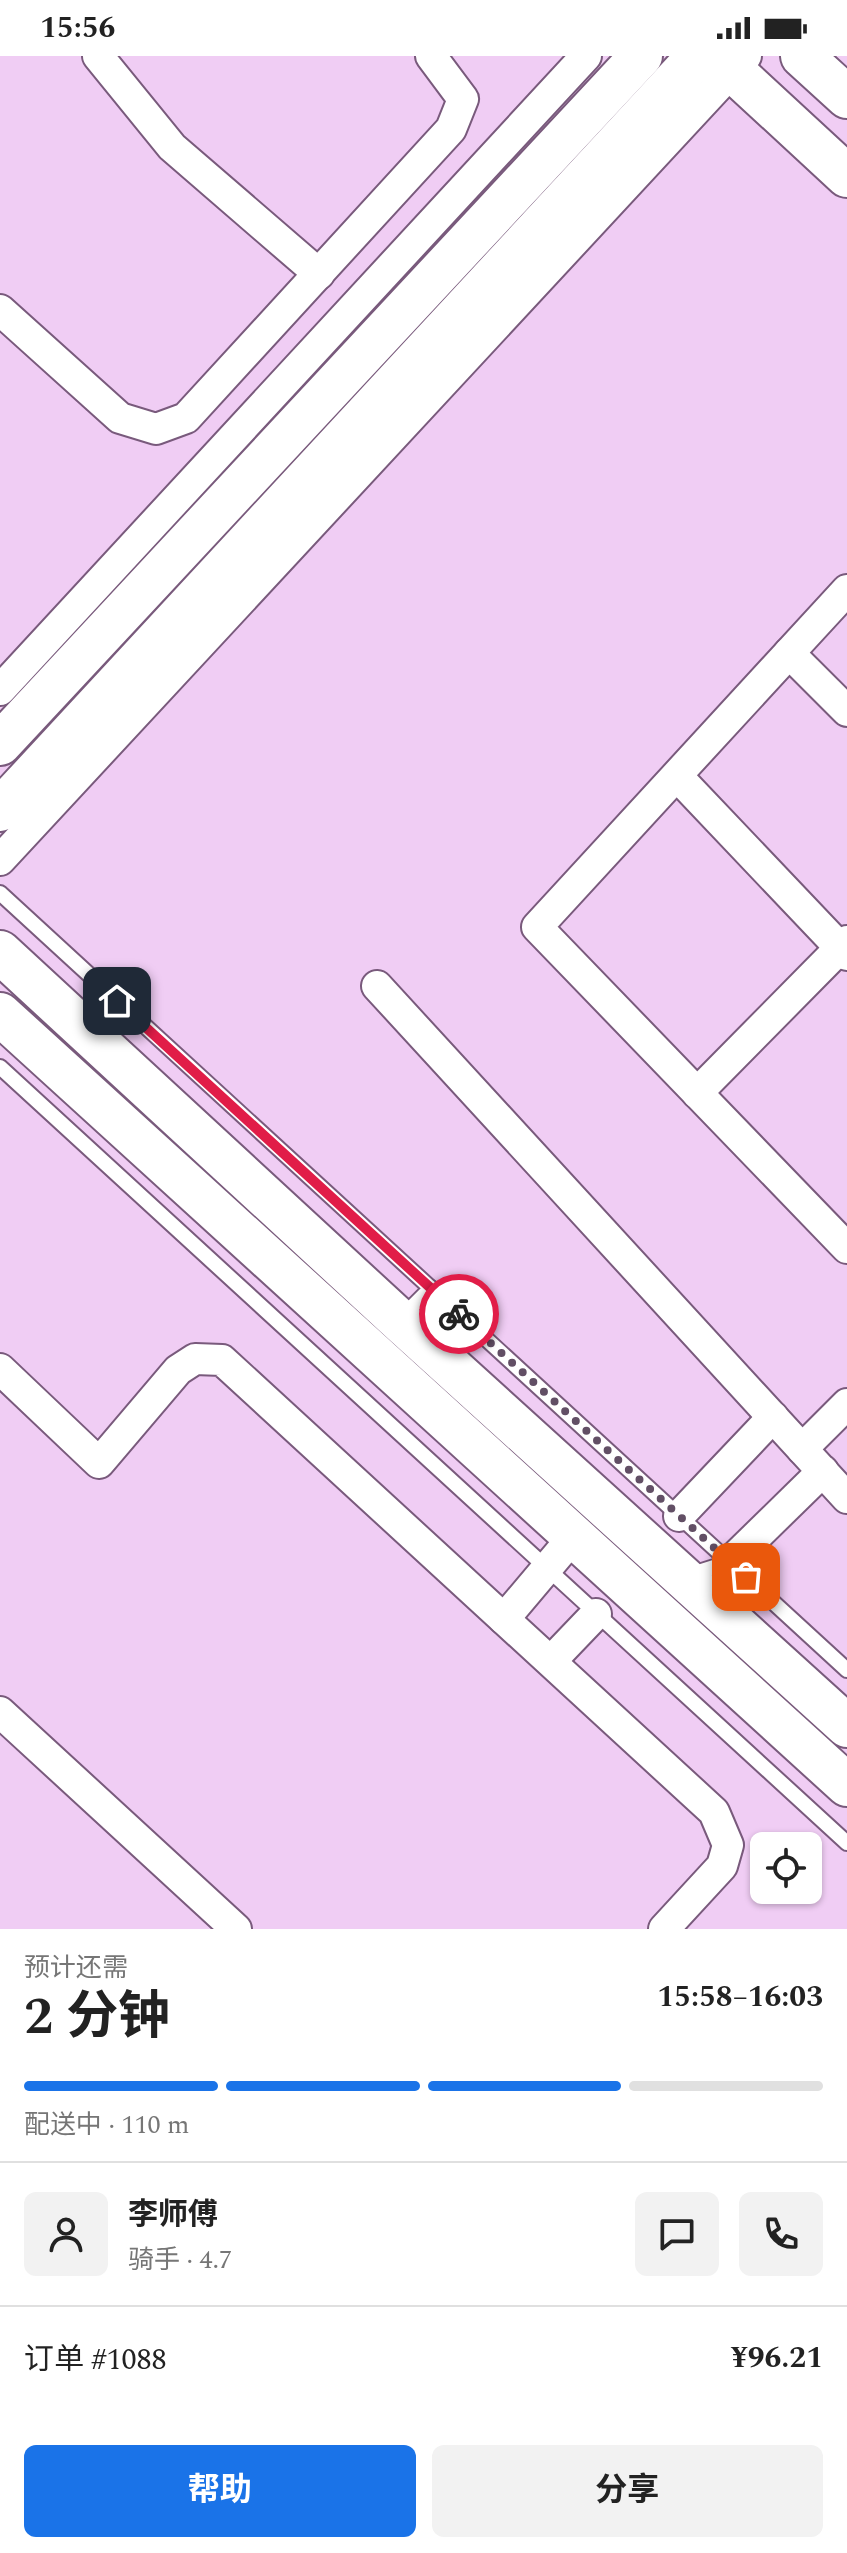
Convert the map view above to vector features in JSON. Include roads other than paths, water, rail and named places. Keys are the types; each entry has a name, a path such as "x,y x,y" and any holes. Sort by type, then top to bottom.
{"street":[{"path":"98,56 172,147 319,274"},
{"path":"0,310 120,418 156,429 186,418 451,129 463,99 431,56"},
{"path":"0,744 316,377 586,56"},
{"path":"0,690 641,56"},
{"path":"802,56 847,97"},
{"path":"723,60 847,176"},
{"path":"0,810 723,60"},
{"path":"0,860 723,60"},
{"path":"265,334 316,377"},
{"path":"847,590 537,927 847,1248"},
{"path":"789,653 847,711"},
{"path":"677,776 845,948 697,1093"},
{"path":"0,952 399,1320 640,1595 847,1726"},
{"path":"377,986 847,1498"},
{"path":"0,1014 355,1364 574,1536 847,1785"},
{"path":"0,1369 99,1463 178,1370 195,1359 222,1360 714,1812 728,1845 722,1866 664,1929"},
{"path":"802,1449 847,1404"},
{"path":"679,1516 773,1417"},
{"path":"730,1562 823,1471"},
{"path":"504,1619 574,1536"},
{"path":"551,1661 640,1595"},
{"path":"0,1712 236,1929"}],"lane":[{"path":"0,893 847,1670"},
{"path":"0,1067 355,1364 548,1570 640,1595 847,1843"},
{"path":"399,1320 431,1288"},
{"path":"640,1595 730,1562"}]}
